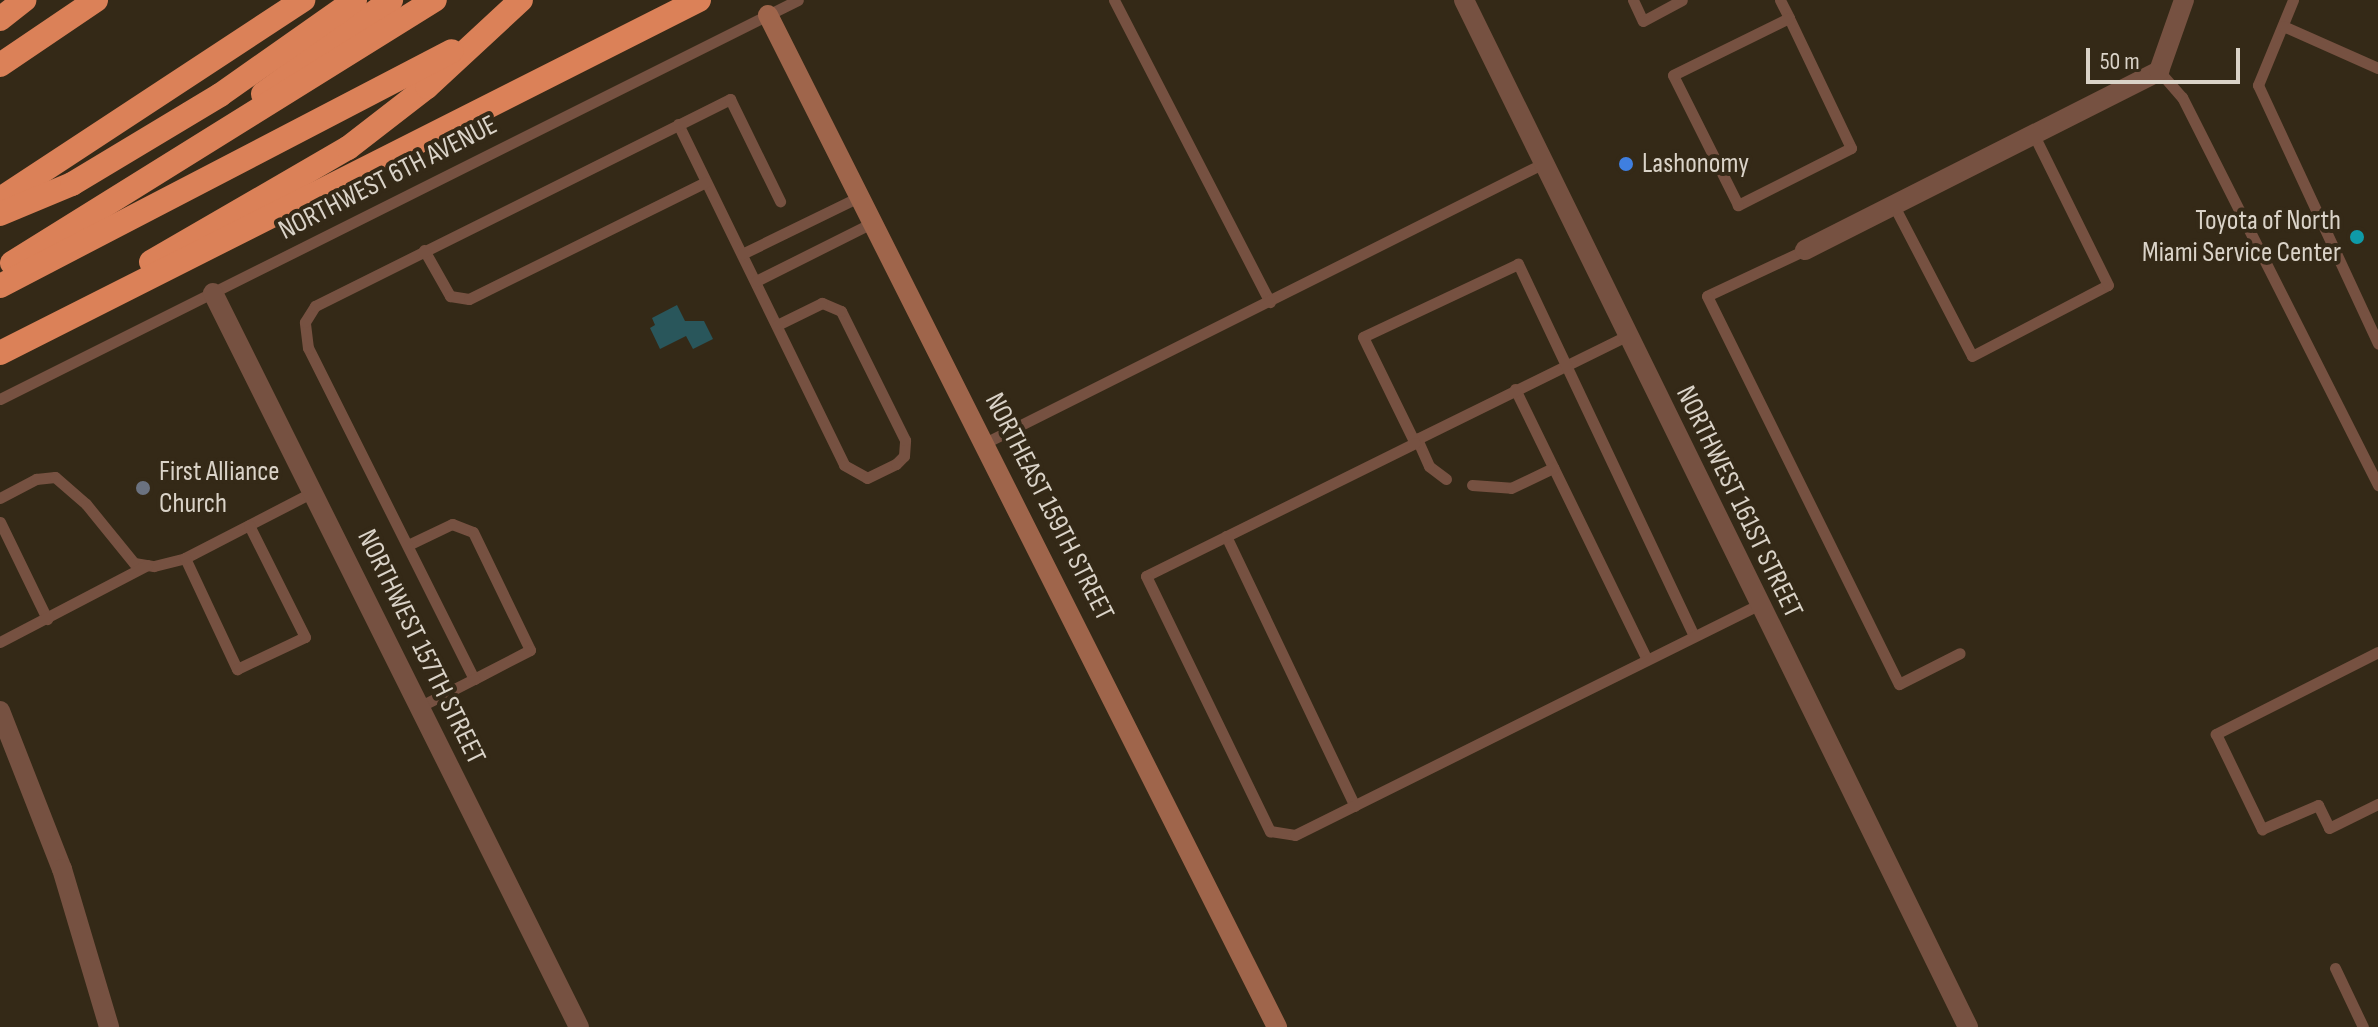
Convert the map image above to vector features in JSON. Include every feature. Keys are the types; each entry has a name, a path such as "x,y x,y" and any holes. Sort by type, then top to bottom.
{"highway":[{"path":"0,19 24,0"},
{"path":"0,65 96,0"},
{"path":"0,199 303,0"},
{"path":"0,214 72,184 206,103 355,0"},
{"path":"123,198 391,0"},
{"path":"0,271 123,198 435,0"},
{"path":"0,340 249,209 348,148 427,87 521,0"},
{"path":"0,353 699,0"},
{"path":"0,286 481,35"}],"street":[{"name":"NORTHWEST 161ST STREET","path":"1464,0 1758,605 1968,1027"},
{"path":"1805,250 2159,71 2184,0"},
{"name":"NORTHEAST 159TH STREET","path":"768,15 862,196 1277,1027"},
{"name":"NORTHWEST 157TH STREET","path":"213,293 579,1027"},
{"path":"0,711 62,869 109,1027"}],"lane":[{"name":"NORTHWEST 6TH AVENUE","path":"0,399 798,0"},
{"path":"1114,0 1270,302"},
{"path":"1633,0 1643,21 1682,0"},
{"path":"1780,0 1789,18 1851,148 1738,205 1673,75 1789,18"},
{"path":"2293,0 2258,85 2378,343"},
{"path":"2283,26 2378,68"},
{"path":"2159,71 2182,97 2378,485"},
{"path":"474,679 308,348 305,322 315,306 730,99 780,201"},
{"path":"678,124 706,182 756,281 777,325 850,472 867,478 896,464 904,456 905,440 841,311 822,303 777,325"},
{"path":"1893,204 1972,356 2108,285 2033,133"},
{"path":"985,443 1544,163"},
{"path":"424,250 450,296 469,299 706,182"},
{"path":"742,254 862,196"},
{"path":"756,281 874,222"},
{"path":"1805,250 1707,296 1899,684 1960,653"},
{"path":"1694,636 1518,264 1363,337 1415,443 1146,576 1270,831 1295,835 1758,605"},
{"path":"1446,479 1429,466 1417,439 1626,336"},
{"path":"1515,389 1647,660"},
{"path":"1472,485 1511,488 1553,468"},
{"path":"0,498 36,479 55,477 86,504 134,563 147,565"},
{"path":"0,642 147,565 185,558 313,492"},
{"path":"0,522 47,619"},
{"path":"408,545 452,524 477,537 530,650 419,707"},
{"path":"185,558 237,669 305,637 249,525"},
{"path":"1226,536 1355,806"},
{"path":"2378,652 2216,734 2262,829 2318,805 2329,828 2378,804"},
{"path":"2335,968 2363,1027"}],"water":[{"path":"677,305 685,321 704,321 713,339 693,349 686,336 660,349 650,328 655,325 652,318"}],"place":[{"name":"Lashonomy","path":"1626,164"},
{"name":"Toyota of North Miami Service Center","path":"2357,237"},
{"name":"First Alliance Church","path":"143,488"}]}
